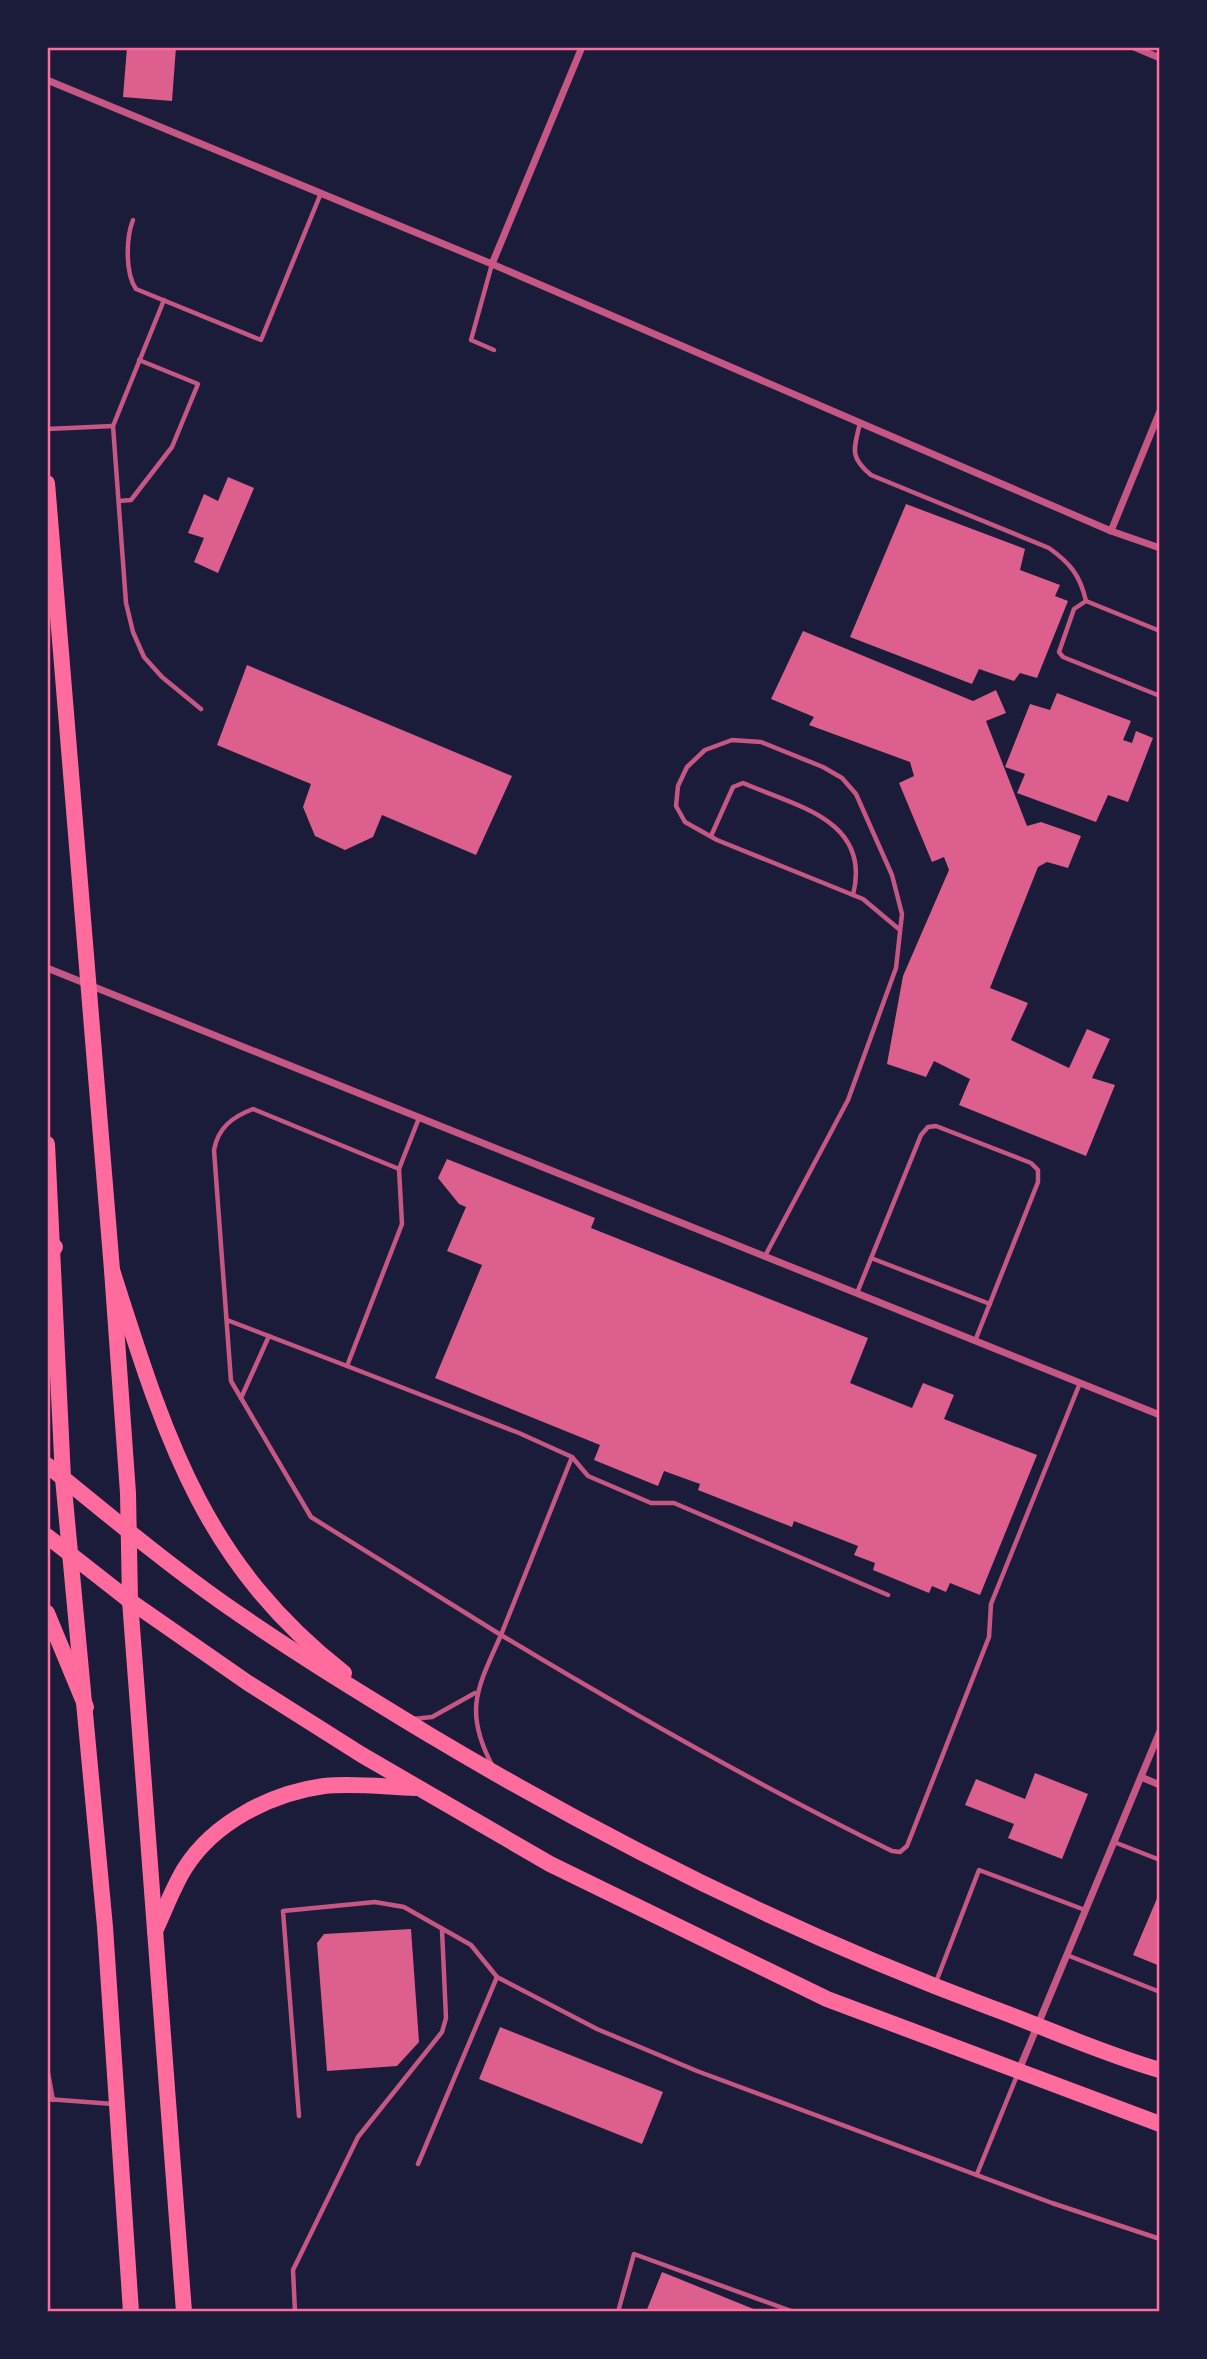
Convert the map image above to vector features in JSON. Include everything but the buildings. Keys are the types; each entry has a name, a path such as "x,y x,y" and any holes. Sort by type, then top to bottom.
{"main road":[{"path":"47,483 112,1270 128,1493 130,1601 184,2312"},
{"path":"47,1144 63,1478 104,1927 131,2312"},
{"path":"112,1270 169,1442 203,1512 225,1546 249,1579 304,1639 403,1719"},
{"path":"47,1465 128,1531 269,1635 497,1774 699,1881 832,1944 934,1987 1160,2070"},
{"path":"47,1536 130,1601 248,1683 417,1788 550,1864 739,1959 827,1999 1160,2124"},
{"path":"47,1613 86,1707"},
{"path":"155,1931 185,1867 218,1832 257,1806 302,1790 326,1786 417,1788"}],"street":[{"path":"492,264 582,47"},
{"path":"1134,47 1160,58"},
{"path":"47,80 492,264 1111,531 1160,548"},
{"path":"1111,531 1160,411"},
{"path":"47,968 1160,1415"},
{"path":"1018,2072 1160,1731"},
{"path":"1141,1777 1160,1785"}],"lane":[{"path":"133,220 128,232 130,281 136,289 261,340 321,193"},
{"path":"492,264 471,340 494,350"},
{"path":"164,300 113,426 126,603 133,632 144,657 162,677 201,709"},
{"path":"119,500 131,500 172,447 198,384 139,360"},
{"path":"860,423 854,452 858,464 871,475 1049,548 1075,571 1081,580 1086,601"},
{"path":"47,429 113,426"},
{"path":"1086,601 1160,631"},
{"path":"1086,601 1074,609 1059,652 1063,657 1160,696"},
{"path":"765,1256 848,1100 896,968 902,914 892,875 856,794 842,778 823,767 761,742 732,740 705,750 687,766 678,786 676,806 685,822 711,836 863,899 900,930"},
{"path":"711,836 733,787 743,783 827,819 844,833 856,868 853,895"},
{"path":"399,1169 253,1109 230,1120 219,1135 214,1150 231,1381 311,1517 674,1739 801,1807 891,1851 900,1852 907,1846 989,1637 992,1604 1080,1383"},
{"path":"347,1366 402,1224 399,1169 419,1117"},
{"path":"857,1293 921,1135 928,1127 936,1126 1031,1163 1038,1170 1038,1182 975,1341"},
{"path":"871,1258 990,1304"},
{"path":"227,1320 519,1433 572,1457 588,1475 598,1480 651,1503 674,1503 888,1595"},
{"path":"242,1398 269,1336"},
{"path":"497,1774 482,1746 476,1721 476,1693 572,1457"},
{"path":"403,1719 432,1717 476,1693"},
{"path":"1114,1842 1160,1860"},
{"path":"934,1987 979,1870 1085,1911"},
{"path":"299,2116 283,1911 375,1902 404,1907 471,1945 498,1977 597,2029 697,2071 1160,2239"},
{"path":"295,2312 293,2270 358,2137 442,2032 446,2018 442,1930"},
{"path":"1067,1955 1160,1992"},
{"path":"418,2164 498,1977"},
{"path":"47,2068 50,2099 115,2104"},
{"path":"977,2174 1018,2072"},
{"path":"618,2312 634,2254 794,2312"}]}
